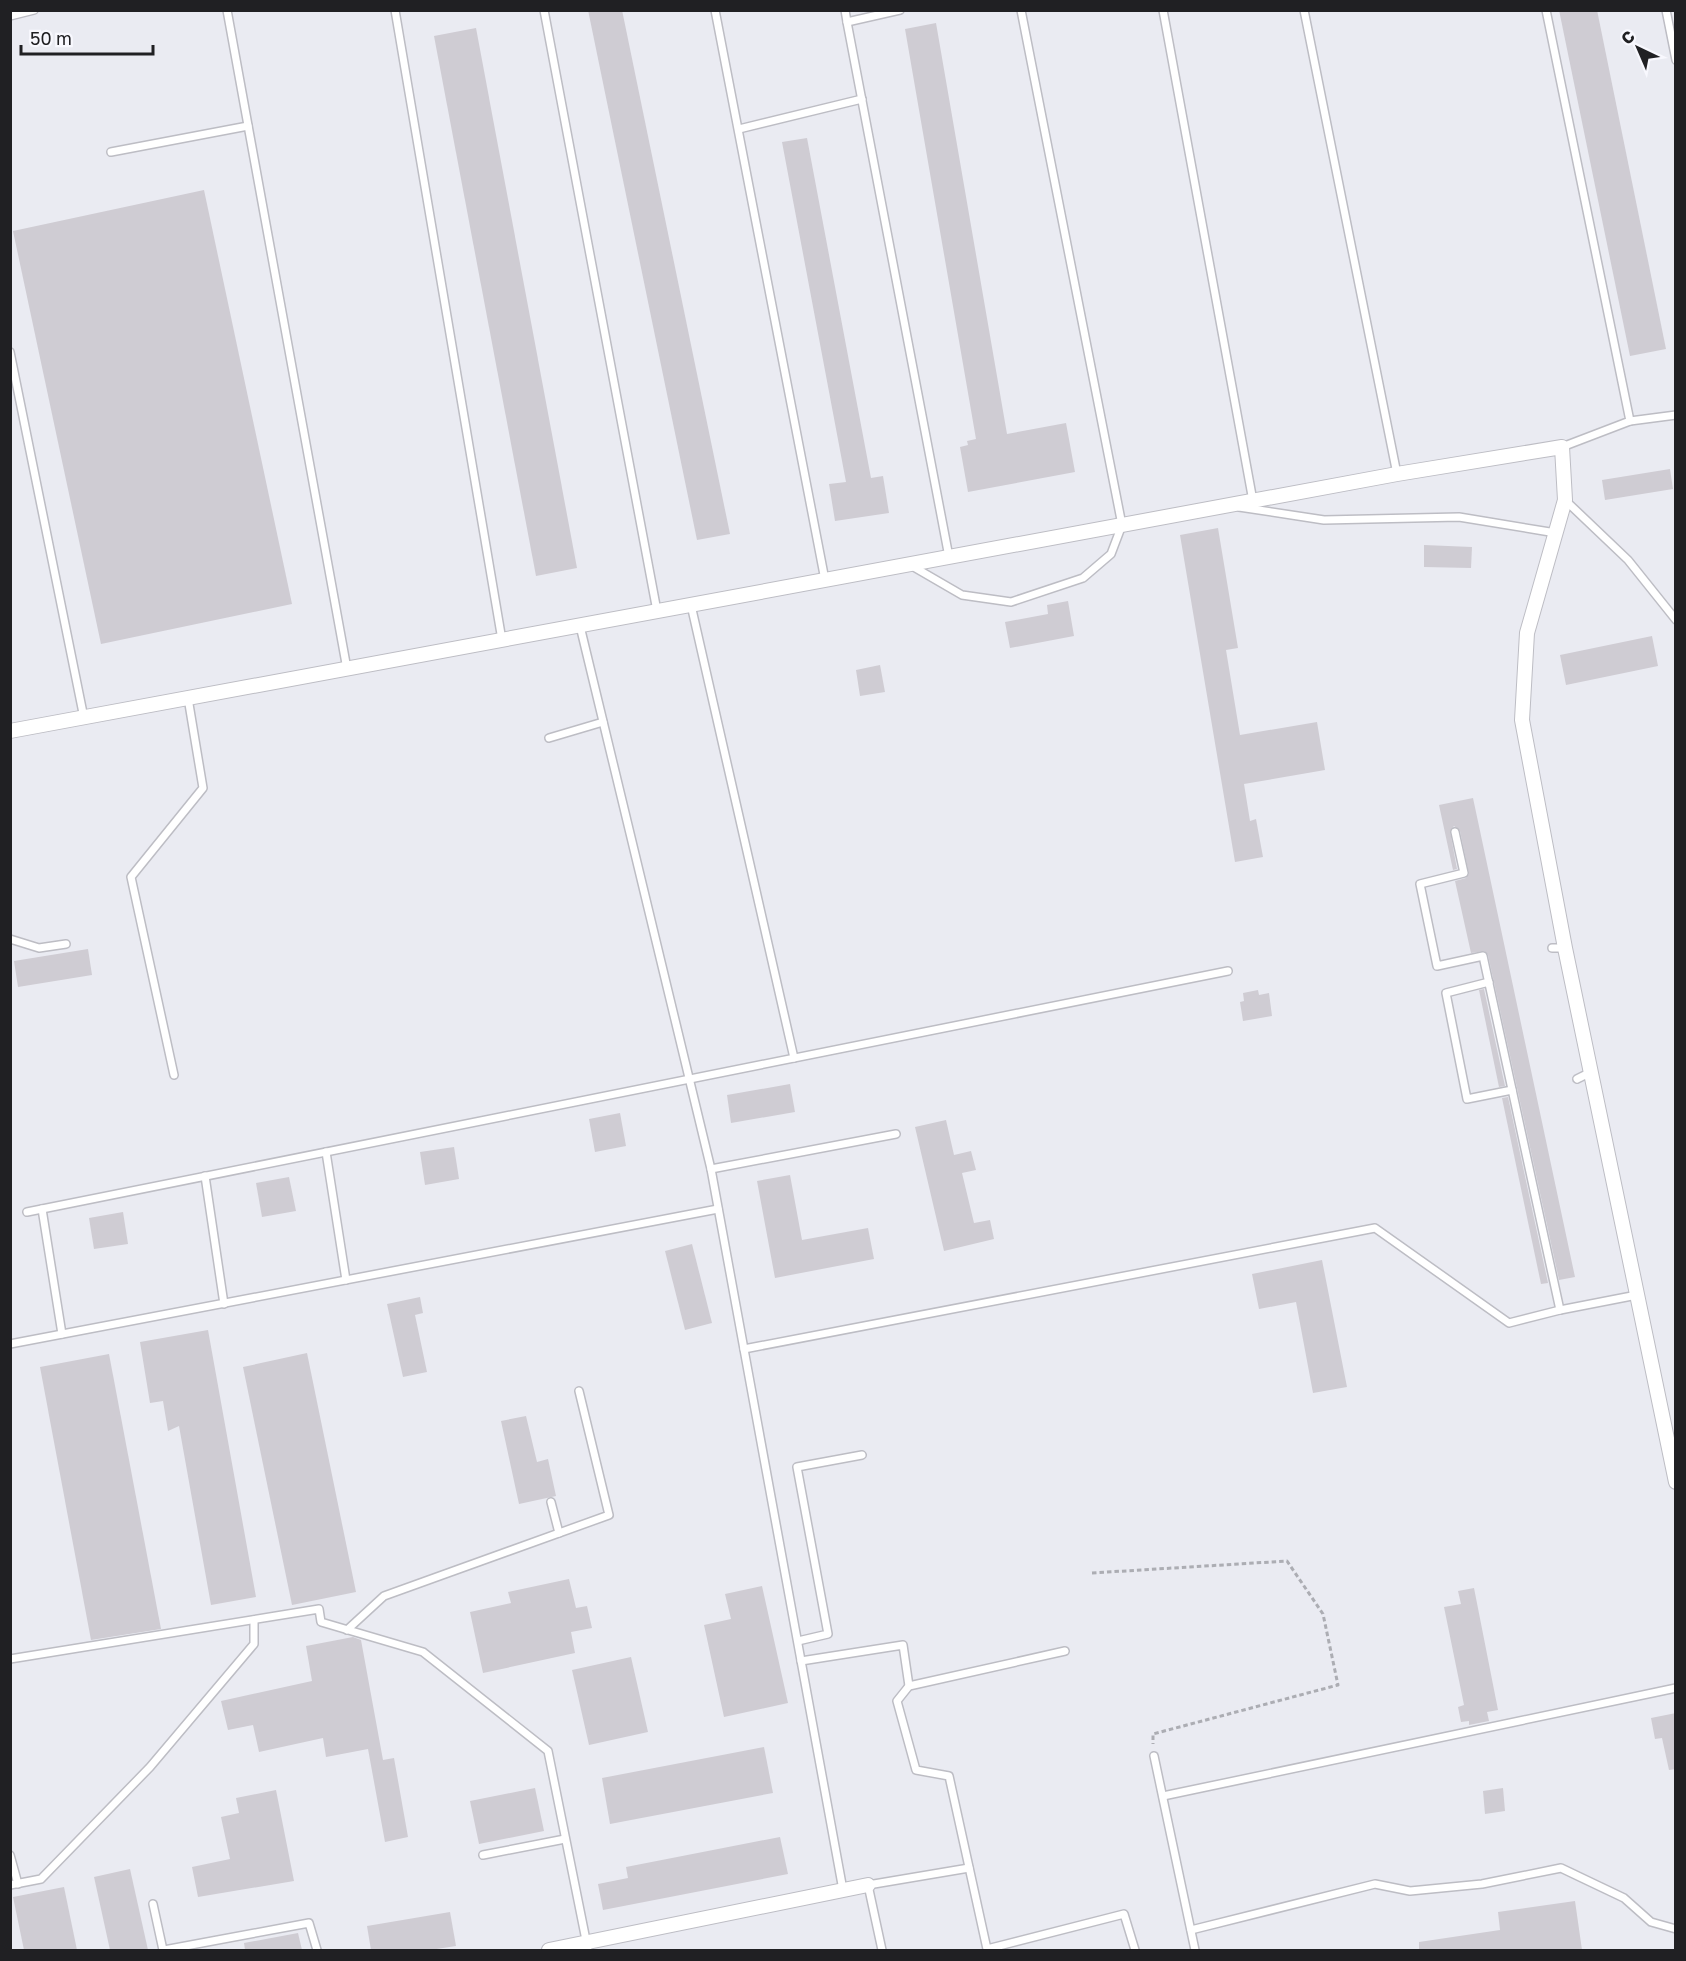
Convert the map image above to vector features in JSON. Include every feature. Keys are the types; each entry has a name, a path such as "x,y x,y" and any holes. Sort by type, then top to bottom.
{"street":[{"path":"10,731 1397,474 1562,447 1565,500 1558,533 1539,585 1527,633 1522,720 1558,948 1591,1072 1676,1482"},
{"path":"549,1950 587,1947 868,1886"}],"lane":[{"path":"10,16 33,10"},
{"path":"227,10 347,669"},
{"path":"395,10 502,640"},
{"path":"544,10 657,611"},
{"path":"715,10 825,580"},
{"path":"845,10 949,557"},
{"path":"847,22 900,10"},
{"path":"910,564 962,595 1011,602 1083,578 1111,554 1122,525 1021,10"},
{"path":"1163,10 1253,501"},
{"path":"1304,10 1397,474"},
{"path":"1546,10 1630,421"},
{"path":"1666,10 1676,60"},
{"path":"739,129 862,99"},
{"path":"111,152 248,126"},
{"path":"10,352 84,718"},
{"path":"1562,447 1630,421 1676,416"},
{"path":"1565,500 1628,560 1676,620"},
{"path":"1228,506 1324,520 1459,517 1558,533"},
{"path":"691,605 794,1058"},
{"path":"580,626 711,1169 843,1890"},
{"path":"174,1075 131,877 203,788 188,698"},
{"path":"549,738 603,722"},
{"path":"1455,832 1464,873 1420,884 1437,966 1483,956 1560,1310"},
{"path":"10,939 39,948 66,944"},
{"path":"27,1212 1228,971"},
{"path":"1489,982 1446,993 1467,1099 1512,1090"},
{"path":"1577,1079 1591,1072"},
{"path":"711,1169 896,1134"},
{"path":"326,1152 346,1280"},
{"path":"205,1176 224,1304"},
{"path":"42,1209 62,1334"},
{"path":"10,1344 718,1209"},
{"path":"744,1349 1375,1228 1509,1323 1560,1310 1637,1295"},
{"path":"347,1630 384,1596 609,1515 579,1391"},
{"path":"798,1641 828,1634 797,1467 862,1455"},
{"path":"552,1502 560,1533"},
{"path":"10,1659 319,1609 321,1622 423,1652 548,1751 587,1947"},
{"path":"10,1855 14,1885 41,1878 150,1767 254,1644 254,1620"},
{"path":"801,1661 903,1645 909,1686"},
{"path":"1065,1651 909,1686 897,1701 916,1770 949,1776 987,1949 1124,1914 1135,1950"},
{"path":"1163,1796 1676,1688"},
{"path":"1154,1756 1195,1950"},
{"path":"483,1855 565,1839"},
{"path":"882,1950 868,1886 969,1868"},
{"path":"1191,1930 1375,1884 1410,1891 1482,1884 1561,1868 1624,1898 1651,1922 1676,1929"},
{"path":"153,1904 164,1950 309,1923 317,1950"}],"path":[{"path":"1092,1573 1287,1561 1323,1614 1338,1685 1153,1734 1154,1756"}],"building":[{"path":"588,10 622,10 730,534 697,540"},
{"path":"1559,10 1597,10 1666,349 1630,356"},
{"path":"936,23 1007,434 1066,423 1075,472 968,492 960,447 968,445 967,441 976,439 905,29"},
{"path":"476,28 577,568 536,576 434,36"},
{"path":"807,138 871,478 883,476 889,513 835,521 829,484 846,482 782,142"},
{"path":"204,190 292,604 101,644 13,231"},
{"path":"1670,469 1673,489 1605,500 1602,480"},
{"path":"1218,528 1238,648 1226,650 1240,735 1317,722 1325,770 1244,784 1250,821 1256,819 1263,857 1235,862 1180,535"},
{"path":"1424,545 1472,547 1471,568 1424,567"},
{"path":"1068,601 1074,636 1010,648 1005,622 1048,614 1047,605"},
{"path":"1652,636 1658,666 1566,685 1560,655"},
{"path":"880,665 885,692 860,696 856,670"},
{"path":"1473,798 1575,1277 1559,1280 1488,955 1484,951 1471,953 1455,881 1466,878 1469,874 1460,831 1454,826 1450,831 1457,869 1453,870 1439,805"},
{"path":"88,949 92,975 18,987 14,961"},
{"path":"1484,989 1505,1086 1499,1087 1479,990"},
{"path":"1258,990 1259,995 1269,993 1272,1016 1243,1021 1240,1002 1244,1001 1243,993"},
{"path":"790,1084 795,1112 731,1123 727,1095"},
{"path":"1508,1097 1548,1283 1541,1284 1502,1098"},
{"path":"620,1113 626,1146 595,1152 589,1119"},
{"path":"946,1120 954,1155 971,1151 976,1170 962,1173 974,1223 990,1220 994,1239 944,1251 915,1127"},
{"path":"454,1147 459,1179 425,1185 420,1152"},
{"path":"790,1175 802,1240 868,1228 874,1259 775,1278 757,1181"},
{"path":"289,1177 296,1211 262,1217 256,1183"},
{"path":"123,1212 128,1244 94,1249 89,1218"},
{"path":"692,1244 712,1323 685,1330 665,1251"},
{"path":"1322,1260 1347,1387 1313,1393 1296,1302 1259,1309 1252,1274"},
{"path":"420,1297 423,1313 415,1315 427,1372 403,1377 387,1304"},
{"path":"208,1330 256,1597 211,1605 179,1426 168,1431 163,1401 150,1403 140,1342"},
{"path":"307,1353 356,1592 292,1605 243,1367"},
{"path":"109,1354 161,1629 91,1640 40,1367"},
{"path":"526,1416 537,1462 548,1459 556,1496 519,1504 501,1421"},
{"path":"569,1579 576,1608 587,1606 592,1628 571,1632 575,1653 483,1673 470,1612 511,1603 508,1592"},
{"path":"762,1586 788,1703 724,1717 704,1625 731,1619 725,1594"},
{"path":"1474,1588 1498,1710 1487,1712 1489,1721 1469,1725 1469,1721 1461,1722 1458,1707 1464,1705 1444,1607 1461,1604 1458,1591"},
{"path":"353,1637 361,1640 383,1760 394,1758 408,1837 385,1842 368,1749 326,1757 323,1738 259,1752 253,1725 228,1730 221,1701 312,1681 306,1646"},
{"path":"631,1657 648,1732 589,1745 572,1670"},
{"path":"1676,1713 1676,1769 1669,1770 1662,1738 1655,1739 1651,1718"},
{"path":"764,1747 773,1793 610,1824 602,1778"},
{"path":"535,1788 544,1831 479,1844 470,1801"},
{"path":"1503,1788 1505,1811 1485,1814 1483,1791"},
{"path":"276,1790 294,1881 198,1897 192,1867 230,1859 221,1817 239,1813 236,1798"},
{"path":"780,1837 788,1874 603,1910 598,1884 628,1878 626,1867"},
{"path":"130,1869 148,1950 110,1950 94,1877"},
{"path":"64,1887 77,1950 24,1950 13,1897"},
{"path":"1575,1901 1582,1950 1419,1950 1419,1942 1500,1930 1498,1912"},
{"path":"450,1912 456,1946 430,1950 371,1950 367,1926"},
{"path":"298,1933 302,1950 245,1950 244,1943"}]}
